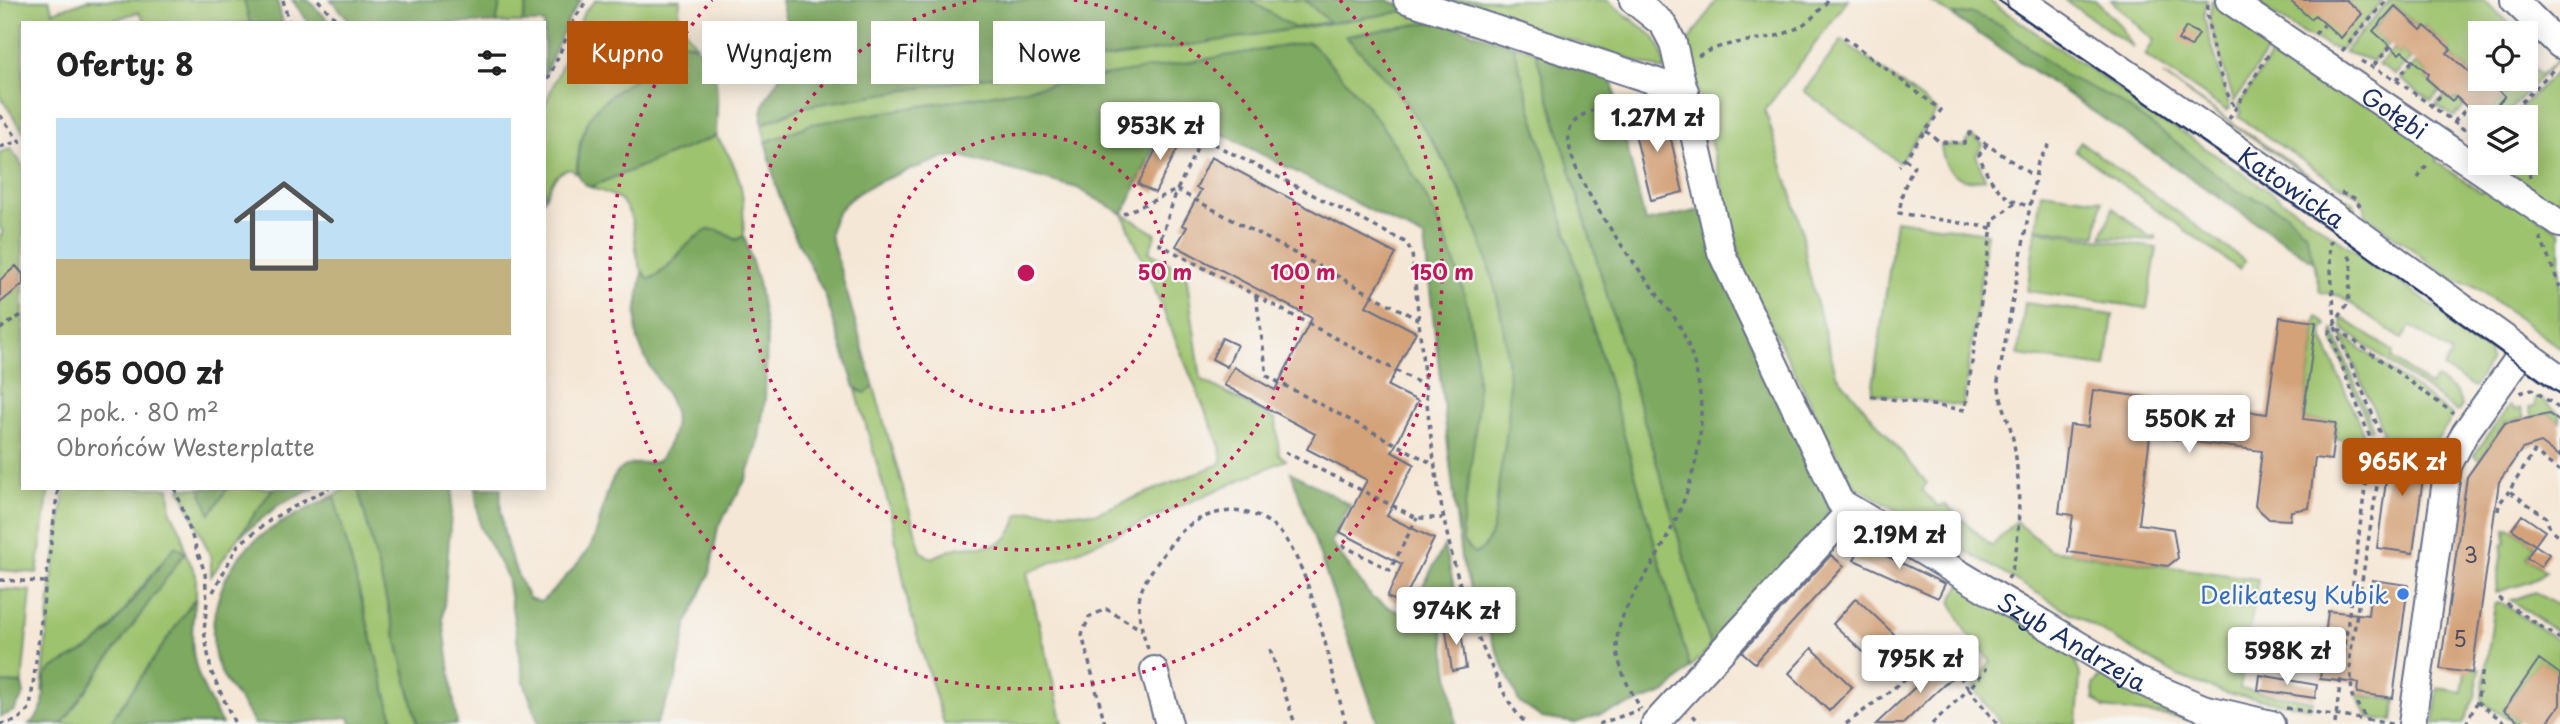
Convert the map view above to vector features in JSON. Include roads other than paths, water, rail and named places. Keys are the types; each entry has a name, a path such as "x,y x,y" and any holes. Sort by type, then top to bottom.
{"street":[{"path":"1407,0 1685,91"},
{"name":"Szyb Andrzeja","path":"1633,0 1663,24 1673,43 1726,265 1832,489 1850,511 1958,571 2137,680 2203,708 2273,715"},
{"name":"Katowicka","path":"2021,0 2351,228 2560,378"},
{"name":"Gołębi","path":"2228,0 2560,225"},
{"path":"2514,0 2560,46"},
{"path":"2412,724 2448,466 2465,433 2524,352"},
{"path":"1648,717 1850,511"},
{"path":"1154,670 1169,724"}],"tram line":[{"path":"1998,0 2336,233 2560,394"}],"place":[{"name":"Delikatesy Kubik","path":"2403,594"}]}
